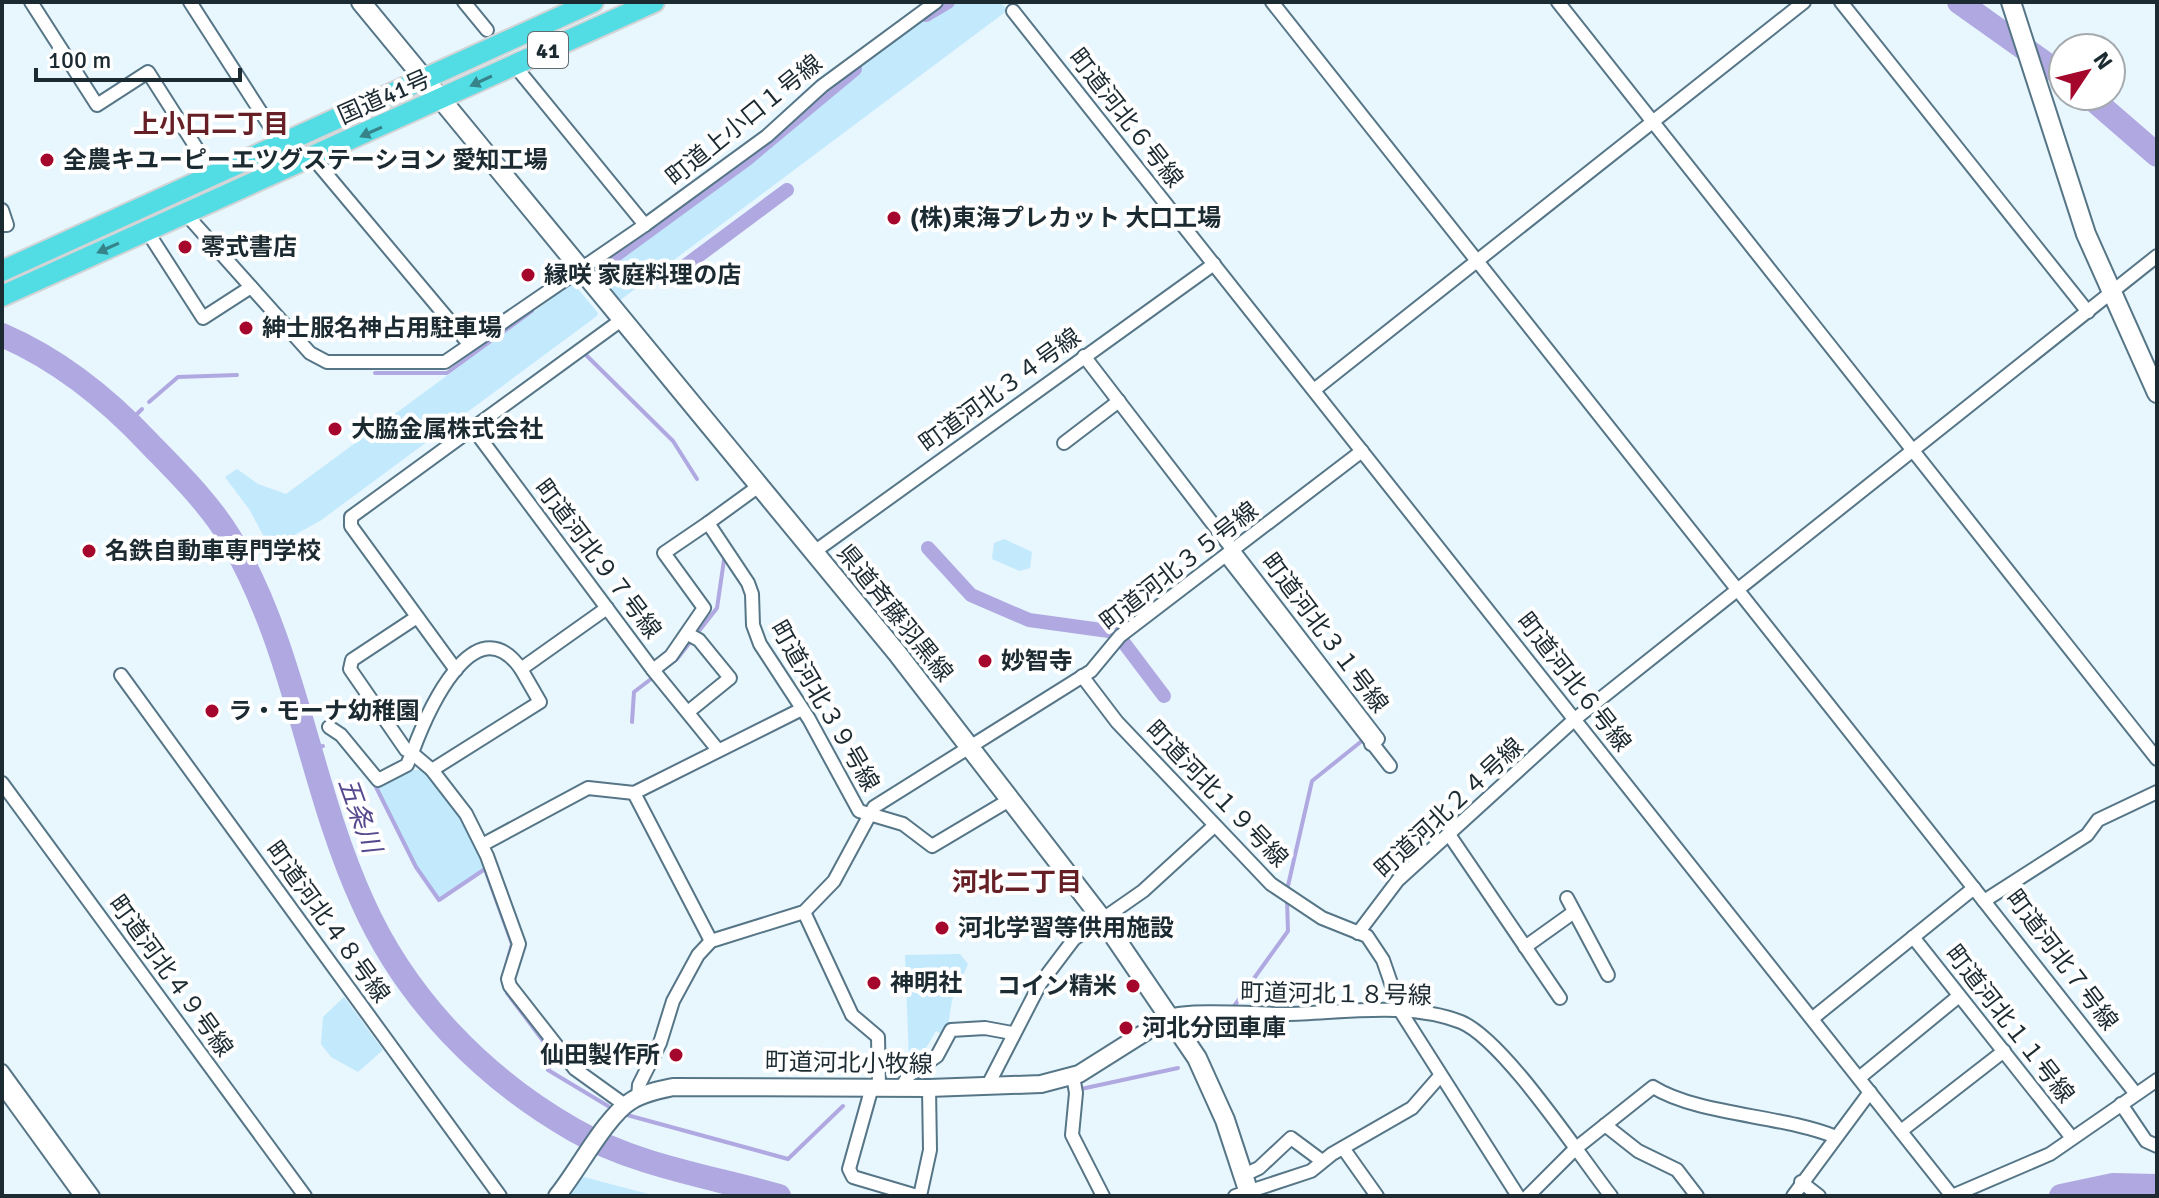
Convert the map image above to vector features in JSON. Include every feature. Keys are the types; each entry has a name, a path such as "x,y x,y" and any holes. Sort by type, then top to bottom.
{"highway":[{"name":"国道41号","path":"2,271 593,2"},
{"name":"国道41号","path":"2,296 654,2"}],"main road":[{"name":"県道斉藤羽黒線","path":"361,2 970,745 1103,920 1171,1016 1216,1098 1244,1189"},
{"path":"2013,8 2086,234 2157,393"}],"street":[{"path":"31,2 97,105 148,72 199,152"},
{"path":"190,2 282,145"},
{"path":"464,2 487,30"},
{"name":"町道上小口１号線","path":"185,213 310,353 327,362 445,362 578,269 588,266 767,136 822,86 936,2"},
{"path":"1272,2 1984,901"},
{"path":"1558,2 2157,759"},
{"path":"1314,390 1804,2"},
{"path":"1841,2 2088,312"},
{"name":"町道河北６号線","path":"1013,11 1952,1196 2050,1154 2157,1080"},
{"path":"515,66 645,225"},
{"path":"313,158 469,344"},
{"path":"2,210 4,225"},
{"path":"147,231 203,318 251,287"},
{"name":"町道河北２４号線","path":"1358,933 1398,880 1450,836 1575,719 2157,256"},
{"name":"町道河北３４号線","path":"814,552 1214,264"},
{"path":"456,670 351,526 353,515 620,321"},
{"name":"町道河北３１号線","path":"1084,356 1390,766"},
{"path":"1064,443 1119,401"},
{"name":"町道河北９７号線","path":"472,427 653,670 671,656 704,608 664,553 708,523"},
{"name":"町道河北３５号線","path":"711,941 804,912 834,881 874,807 1082,676 1120,636 1362,451"},
{"path":"708,523 759,486"},
{"name":"町道河北３９号線","path":"708,523 748,583 752,594 753,625 760,644 802,709 859,811 867,816 903,824 932,846 1011,799"},
{"path":"521,669 607,608"},
{"path":"417,617 352,660 350,669 406,750 432,770 466,814 482,845 519,944 508,979 510,986 575,1069 632,1101"},
{"path":"688,634 699,640 730,678 688,712"},
{"path":"329,727 341,735 378,780 407,765 419,734 461,661 481,646 490,647 516,662 540,702 432,770"},
{"path":"653,670 718,750"},
{"name":"町道河北４８号線","path":"121,675 500,1196"},
{"name":"町道河北１９号線","path":"1082,676 1117,722 1213,827 1271,884 1322,918 1367,936 1383,960 1401,1012 1518,1196"},
{"path":"482,845 588,788 634,793 802,709"},
{"name":"町道河北４９号線","path":"2,783 305,1196"},
{"name":"町道河北７号線","path":"2136,1094 1984,901 2087,835 2098,820 2157,792"},
{"path":"557,1196 613,1120 632,1101 660,1043 673,1001 698,955 711,941 634,793"},
{"path":"987,1087 1012,1033 1046,973 1082,932 1168,871 1213,827"},
{"path":"1450,836 1560,998"},
{"path":"1813,1018 1974,888"},
{"path":"1567,898 1608,975"},
{"path":"804,912 852,1015 878,1037 876,1087 849,1169 853,1177 918,1196 930,1150 929,1088"},
{"path":"1525,947 1574,912"},
{"name":"町道河北１１号線","path":"1913,937 2072,1138"},
{"path":"1859,1078 1959,996"},
{"name":"町道河北１８号線","path":"1171,1016 1181,1011 1220,1015 1401,1012 1444,1017 1486,1037 1611,1196"},
{"name":"町道河北小牧線","path":"632,1101 673,1087 929,1088 1041,1084 1073,1076 1171,1016"},
{"path":"901,1088 908,1076 937,1056 951,1030 985,1028 1012,1033"},
{"path":"1901,1131 2004,1051"},
{"path":"2,1071 93,1196"},
{"path":"1073,1076 1076,1093 1072,1135 1103,1196"},
{"path":"1244,1189 1301,1177 1322,1161 1412,1108 1440,1076"},
{"path":"2,1087 81,1196"},
{"path":"1528,1196 1575,1149 1653,1087 1677,1099 1776,1119 1836,1137"},
{"path":"1793,1196 1870,1092"},
{"path":"2121,1104 2146,1141 2157,1146"},
{"path":"1605,1125 1638,1151 1677,1170 1697,1196"},
{"path":"1244,1189 1259,1168 1291,1138 1322,1161"},
{"path":"1343,1148 1377,1196"},
{"path":"1801,1182 1819,1196"}],"shaded area":[{"path":"949,2 1000,2 1008,10 619,301 593,270 745,161 878,52"},
{"path":"573,283 598,313 597,316 320,521 270,548 249,509 225,477 237,469 258,484 286,494"},
{"path":"1004,539 1032,552 1030,568 1020,571 992,559 994,543"},
{"path":"410,770 425,770 461,815 486,866 440,899 417,867 377,786"},
{"path":"960,954 968,964 952,1000 947,1032 944,1036 936,1031 926,1048 909,1061 905,955"},
{"path":"344,997 383,1050 358,1072 331,1057 321,1044 323,1017"},
{"path":"580,1176 656,1196 566,1196"}],"waterway":[{"path":"926,15 948,2"},
{"path":"1959,2 2047,65"},
{"path":"609,260 747,159 855,69"},
{"path":"2107,112 2157,155"},
{"path":"670,277 787,190"},
{"path":"375,373 447,373 532,311"},
{"name":"五条川","path":"2,335 63,368 117,411 193,489 230,538 271,626 344,858 363,903 401,972 450,1033 509,1086 597,1142 674,1169 779,1196"},
{"path":"585,354 673,441 697,479"},
{"path":"149,402 178,377 237,375"},
{"path":"129,422 142,409"},
{"path":"928,548 971,595 1029,620 1116,632"},
{"path":"632,722 634,692 677,659 717,608 724,560"},
{"path":"1124,643 1164,696"},
{"path":"1287,890 1312,781 1363,740"},
{"path":"309,748 323,746"},
{"path":"373,781 416,867 439,900 485,869 512,944 503,977"},
{"path":"1232,1009 1288,931 1287,900"},
{"path":"507,993 556,1058 548,1070 608,1106"},
{"path":"1081,1089 1178,1068"},
{"path":"627,1115 788,1159 843,1106"},
{"name":"五条川","path":"2061,1196 2113,1185 2157,1186"}],"place":[{"name":"全農キユーピーエツグステーシヨン 愛知工場","path":"47,160"},
{"name":"(株)東海プレカット 大口工場","path":"894,218"},
{"name":"零式書店","path":"185,247"},
{"name":"縁咲 家庭料理の店","path":"528,275"},
{"name":"紳士服名神占用駐車場","path":"246,328"},
{"name":"大脇金属株式会社","path":"335,429"},
{"name":"名鉄自動車専門学校","path":"89,551"},
{"name":"妙智寺","path":"985,661"},
{"name":"ラ・モーナ幼稚園","path":"212,711"},
{"name":"河北学習等供用施設","path":"942,928"},
{"name":"神明社","path":"874,983"},
{"name":"コイン精米","path":"1133,986"},
{"name":"河北分団車庫","path":"1126,1028"},
{"name":"仙田製作所","path":"676,1055"}],"district":[{"name":"上小口二丁目","path":"211,124"},
{"name":"河北二丁目","path":"1017,882"}]}
